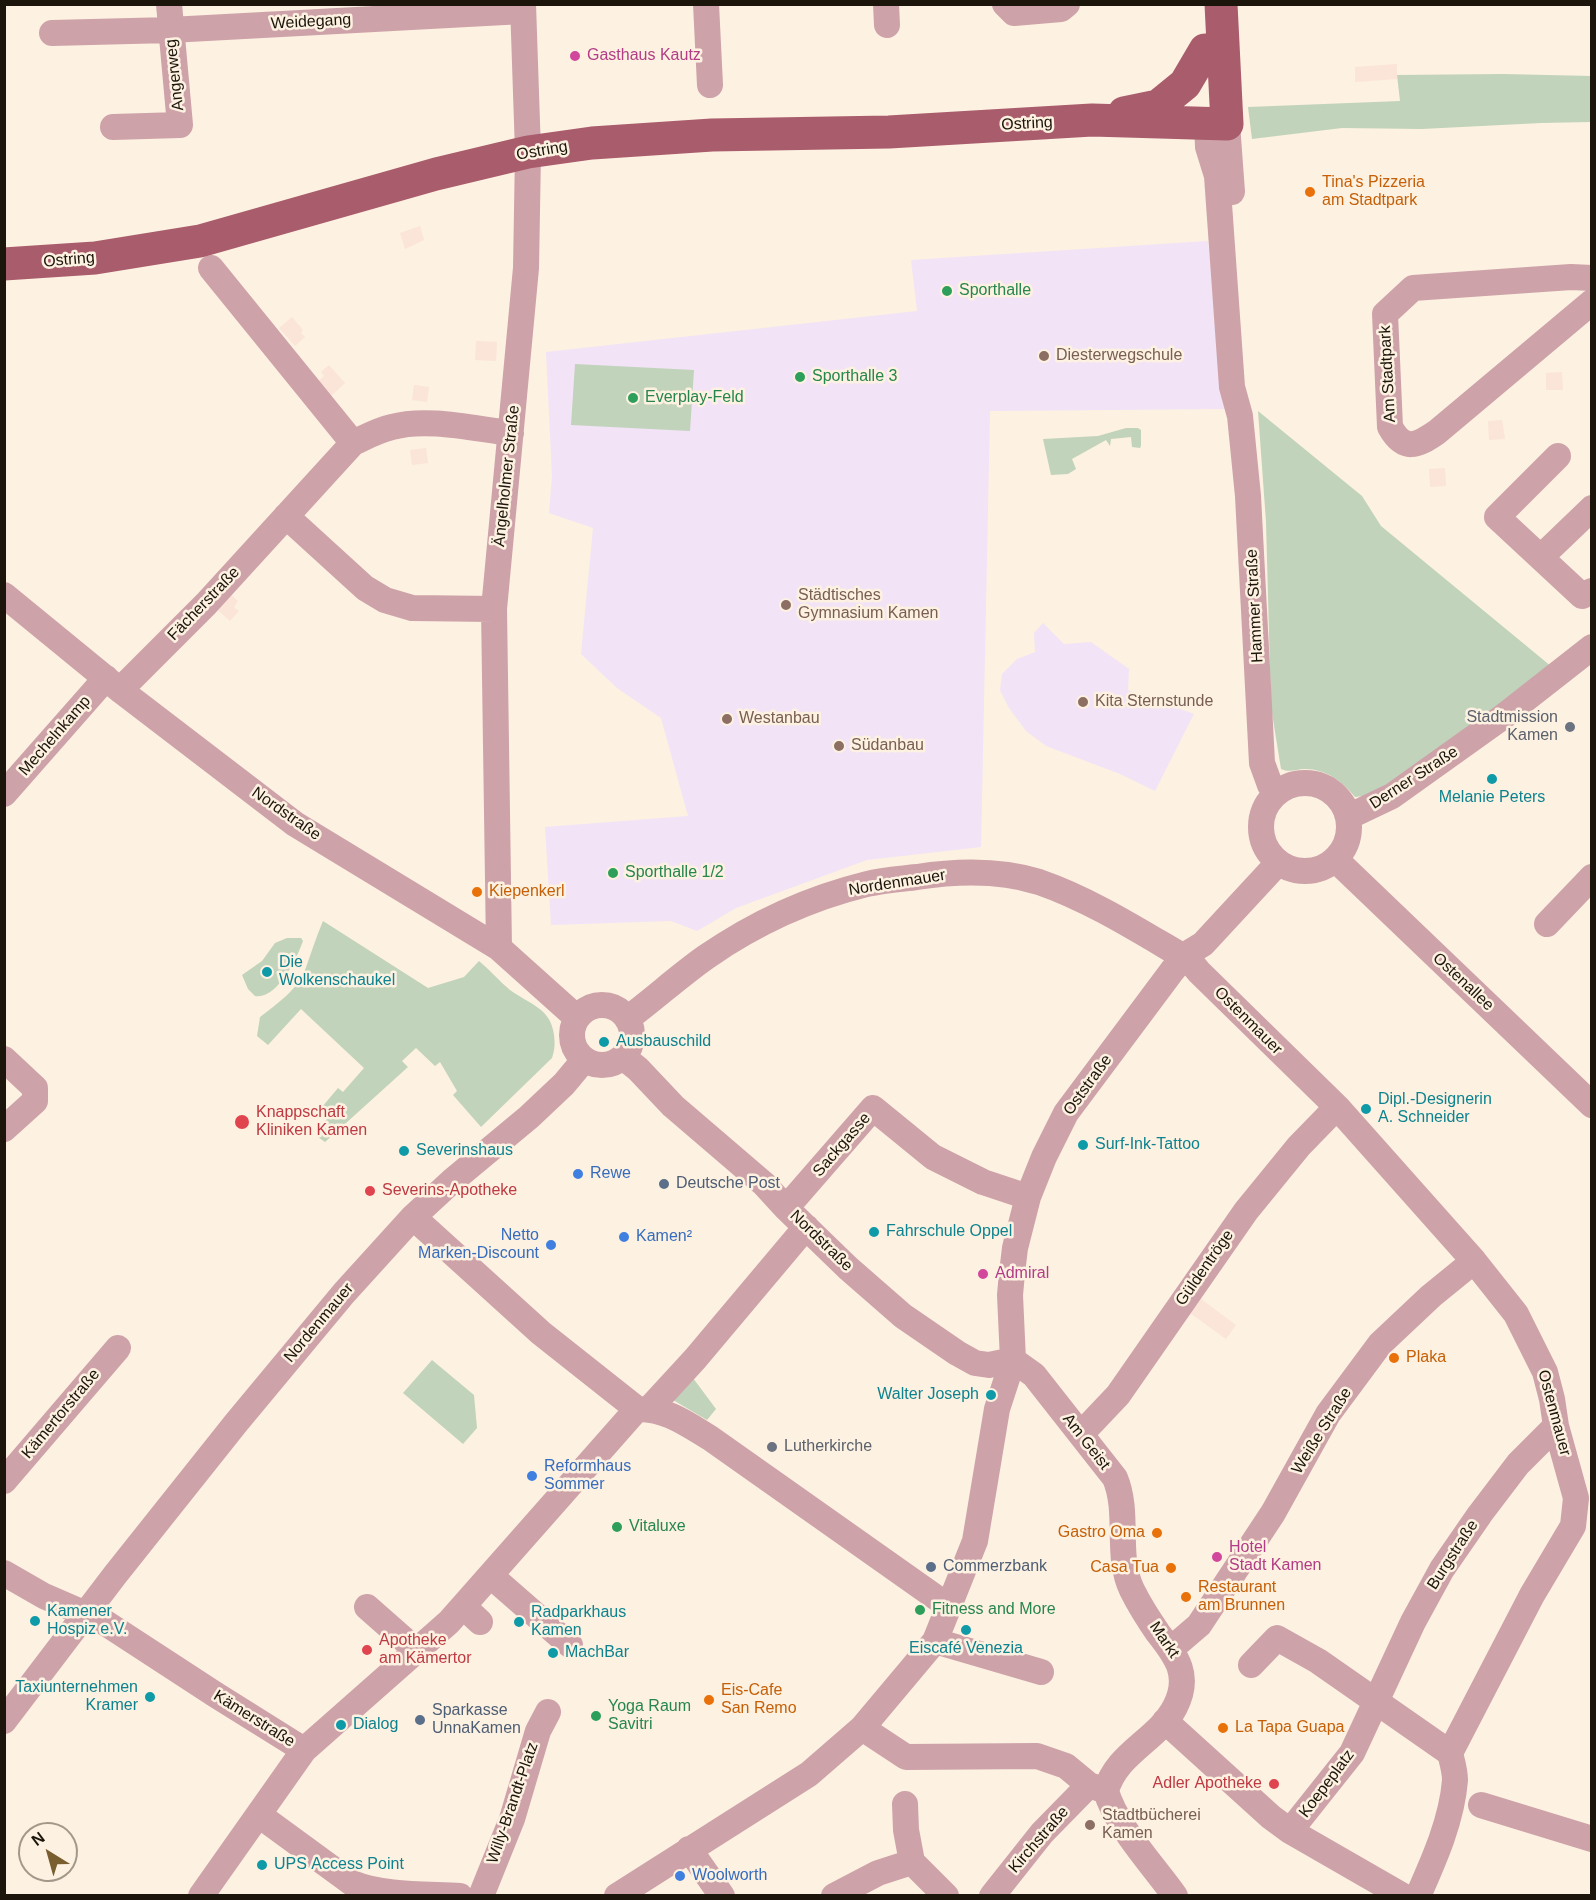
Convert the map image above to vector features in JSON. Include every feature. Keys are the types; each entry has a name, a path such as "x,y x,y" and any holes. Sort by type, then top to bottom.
{"main road":[{"path":"1158,106 1217,115 1204,50 1201,4"},
{"name":"Hammer Straße","path":"1217,115 1221,4"},
{"name":"Ostring","path":"1092,120 1158,106 1185,84 1204,50"},
{"name":"Ostring","path":"4,264 95,258 200,241 436,174 528,152 592,143 712,135 889,132 1217,115"}],"street":[{"path":"706,4 710,86"},
{"path":"1005,4 1014,13 1061,9 1067,4"},
{"name":"Weidegang","path":"170,17 523,8"},
{"name":"Ängelholmer Straße","path":"499,948 494,609 526,268 528,152 523,8"},
{"name":"Angerweg","path":"52,33 170,17 180,125 113,127"},
{"name":"Hammer Straße","path":"1217,115 1208,147 1217,176 1232,387 1240,417 1248,496 1262,763 1269,785 1275,793"},
{"path":"211,268 353,443"},
{"name":"Am Stadtpark","path":"1592,278 1571,277 1413,288 1385,314 1390,427 1394,434 1405,444 1412,445 1422,442 1592,302"},
{"name":"Fächerstraße","path":"113,684 206,604 353,443 393,426 427,423 511,433"},
{"path":"1558,456 1497,517 1582,597 1592,591"},
{"path":"1541,557 1592,508"},
{"path":"286,516 365,588 385,600 412,608 494,609"},
{"name":"Nordstraße","path":"4,595 113,684 296,824 499,948 576,1017"},
{"name":"Derner Straße","path":"1348,817 1392,796 1504,716 1592,647"},
{"name":"Mechelnkamp","path":"4,794 113,684"},
{"path":"1304,782 1319,784 1332,791 1342,803 1348,817 1349,832 1344,847 1335,859 1322,868 1307,872 1292,870 1278,863 1265,848 1259,828 1263,809 1275,793 1288,785 1304,782"},
{"name":"Ostenallee","path":"1335,859 1592,1105"},
{"name":"Oststraße","path":"1013,1360 1010,1295 1015,1248 1028,1197 1044,1157 1066,1113 1185,955 1203,944 1278,863"},
{"name":"Nordenmauer","path":"627,1019 706,957 763,923 820,897 869,884 937,874 1004,875 1038,882 1089,904 1177,953 1185,955"},
{"path":"1547,924 1592,877"},
{"name":"Ostenmauer","path":"1185,955 1199,972 1337,1107 1474,1261 1516,1314 1545,1372 1556,1426 1576,1498 1573,1526 1532,1595 1450,1753"},
{"path":"602,1004 612,1006 621,1011 627,1019 632,1038 623,1057 606,1065 591,1063 577,1053 571,1036 576,1017 584,1010 602,1004"},
{"name":"Nordstraße","path":"623,1057 638,1069 673,1106 764,1184 806,1227 903,1316 975,1363 988,1365 1013,1360"},
{"path":"4,1059 35,1088 35,1101 4,1129"},
{"name":"Nordenmauer","path":"4,1721 243,1414 344,1293 413,1217 452,1181 530,1117 564,1084 584,1059"},
{"name":"Güldentröge","path":"1081,1434 1118,1395 1246,1211 1299,1146 1337,1107"},
{"name":"Sackgasse","path":"786,1208 873,1108 933,1157 983,1182 1028,1197"},
{"path":"413,1217 541,1333 643,1409 672,1415 742,1459 948,1606"},
{"path":"304,1750 449,1623 472,1614 491,1576 643,1409 695,1359 806,1227"},
{"name":"Weiße Straße","path":"1171,1649 1202,1627 1273,1513 1328,1414 1380,1344 1431,1296 1474,1261"},
{"name":"Kämertorstraße","path":"4,1481 118,1348"},
{"path":"617,1896 808,1774 862,1728 935,1641 975,1541 997,1409 1013,1360"},
{"name":"Am Geist","path":"1013,1360 1034,1375 1104,1464 1120,1491 1123,1540"},
{"name":"Burgstraße","path":"1375,1701 1413,1622 1442,1569 1518,1464 1556,1426"},
{"name":"Markt","path":"1097,1788 1165,1721 1175,1707 1182,1678 1179,1662 1132,1591 1125,1570 1123,1540"},
{"name":"Kämerstraße","path":"4,1573 44,1596 104,1622 199,1685 304,1750 201,1896"},
{"path":"491,1576 570,1645"},
{"path":"367,1607 417,1651"},
{"path":"1251,1665 1277,1638 1318,1661 1450,1753 1455,1779 1449,1812 1435,1859 1418,1896"},
{"path":"935,1641 1041,1672"},
{"name":"Koepeplatz","path":"1290,1831 1352,1753 1375,1701"},
{"name":"Willy-Brandt-Platz","path":"481,1896 512,1819 538,1731 548,1712"},
{"name":"Koepeplatz","path":"1165,1721 1198,1746 1271,1816 1290,1831 1403,1896"},
{"path":"862,1728 906,1757 1037,1756 1066,1766 1097,1788 1175,1896"},
{"name":"Kirchstraße","path":"992,1896 1042,1833 1097,1788"},
{"path":"905,1804 906,1830 912,1862 946,1896"},
{"path":"1481,1805 1592,1839"},
{"path":"260,1815 352,1883 362,1887 407,1893 460,1896"},
{"path":"689,1849 722,1896"},
{"path":"834,1896 878,1873 912,1862"}],"shaded area":[{"path":"1397,64 1397,79 1355,82 1355,67"},
{"path":"420,226 424,240 405,249 400,233"},
{"name":"Städtisches Gymnasium Kamen","path":"1208,241 1226,409 990,411 981,847 867,860 736,908 697,931 671,921 551,925 545,827 688,816 661,718 617,688 581,654 593,528 549,513 552,476 546,352 917,311 911,260"},
{"path":"292,317 303,330 301,333 305,337 295,346 279,328"},
{"path":"476,341 497,342 496,361 475,360"},
{"path":"329,365 345,383 329,398 316,383 324,376 321,372"},
{"path":"1562,372 1563,390 1546,390 1546,373"},
{"path":"414,385 429,387 427,402 412,400"},
{"path":"1502,420 1505,439 1489,440 1488,421"},
{"path":"426,448 428,463 412,465 410,450"},
{"path":"1445,468 1446,486 1430,487 1429,469"},
{"path":"227,591 238,601 234,607 239,611 230,621 213,606"},
{"name":"Kita Sternstunde","path":"1043,623 1064,644 1091,642 1129,669 1128,690 1194,714 1155,791 1120,774 1046,746 1026,731 1009,708 1000,690 1002,674 1017,659 1035,652 1034,633"},
{"path":"1201,1299 1236,1325 1226,1339 1190,1313"}],"green space":[{"path":"1397,75 1591,76 1591,122 1422,129 1342,128 1252,139 1248,107 1400,101"},
{"name":"Everplay-Feld","path":"575,364 694,370 690,431 571,425"},
{"path":"1258,411 1362,496 1381,526 1552,667 1373,795 1355,797 1339,781 1320,771 1281,769 1271,707 1266,522"},
{"path":"1126,428 1141,430 1140,448 1132,447 1131,437 1111,439 1110,446 1106,440 1072,459 1076,469 1068,474 1051,475 1043,439 1098,436"},
{"path":"323,921 428,988 464,977 479,961 510,990 538,1008 549,1019 554,1038 552,1058 481,1127 453,1095 457,1091 440,1062 435,1066 416,1048 402,1061 408,1067 325,1142 318,1137 324,1131 320,1127 330,1115 322,1107 338,1088 343,1092 364,1068 301,1009 268,1045 257,1036 260,1017 286,996 302,977"},
{"path":"287,938 301,938 303,941 291,967 271,991 255,996 248,989 242,975 262,961 275,943"},
{"path":"432,1360 474,1395 477,1428 463,1444 403,1393"},
{"path":"693,1378 716,1409 707,1420 673,1400"}],"place":[{"name":"Gasthaus Kautz","path":"575,56"},
{"name":"Tina's Pizzeria am Stadtpark","path":"1310,192"},
{"name":"Sporthalle","path":"947,291"},
{"name":"Diesterwegschule","path":"1044,356"},
{"name":"Sporthalle 3","path":"800,377"},
{"name":"Everplay-Feld","path":"633,398"},
{"name":"Städtisches Gymnasium Kamen","path":"786,605"},
{"name":"Kita Sternstunde","path":"1083,702"},
{"name":"Westanbau","path":"727,719"},
{"name":"Stadtmission Kamen","path":"1570,727"},
{"name":"Südanbau","path":"839,746"},
{"name":"Melanie Peters","path":"1492,779"},
{"name":"Sporthalle 1/2","path":"613,873"},
{"name":"Kiepenkerl","path":"477,892"},
{"name":"Die Wolkenschaukel","path":"267,972"},
{"name":"Ausbauschild","path":"604,1042"},
{"name":"Dipl.-Designerin A. Schneider","path":"1366,1109"},
{"name":"Knappschaft Kliniken Kamen","path":"242,1122"},
{"name":"Surf-Ink-Tattoo","path":"1083,1145"},
{"name":"Severinshaus","path":"404,1151"},
{"name":"Rewe","path":"578,1174"},
{"name":"Deutsche Post","path":"664,1184"},
{"name":"Severins-Apotheke","path":"370,1191"},
{"name":"Fahrschule Oppel","path":"874,1232"},
{"name":"Kamen²","path":"624,1237"},
{"name":"Netto Marken-Discount","path":"551,1245"},
{"name":"Admiral","path":"983,1274"},
{"name":"Plaka","path":"1394,1358"},
{"name":"Walter Joseph","path":"991,1395"},
{"name":"Lutherkirche","path":"772,1447"},
{"name":"Reformhaus Sommer","path":"532,1476"},
{"name":"Vitaluxe","path":"617,1527"},
{"name":"Gastro Oma","path":"1157,1533"},
{"name":"Hotel Stadt Kamen","path":"1217,1557"},
{"name":"Commerzbank","path":"931,1567"},
{"name":"Casa Tua","path":"1171,1568"},
{"name":"Restaurant am Brunnen","path":"1186,1597"},
{"name":"Fitness and More","path":"920,1610"},
{"name":"Kamener Hospiz e.V.","path":"35,1621"},
{"name":"Radparkhaus Kamen","path":"519,1622"},
{"name":"Eiscafé Venezia","path":"966,1630"},
{"name":"Apotheke am Kämertor","path":"367,1650"},
{"name":"MachBar","path":"553,1653"},
{"name":"Taxiunternehmen Kramer","path":"150,1697"},
{"name":"Eis-Cafe San Remo","path":"709,1700"},
{"name":"Yoga Raum Savitri","path":"596,1716"},
{"name":"Sparkasse UnnaKamen","path":"420,1720"},
{"name":"Dialog","path":"341,1725"},
{"name":"La Tapa Guapa","path":"1223,1728"},
{"name":"Adler Apotheke","path":"1274,1784"},
{"name":"Stadtbücherei Kamen","path":"1090,1825"},
{"name":"UPS Access Point","path":"262,1865"},
{"name":"Woolworth","path":"680,1876"}]}
